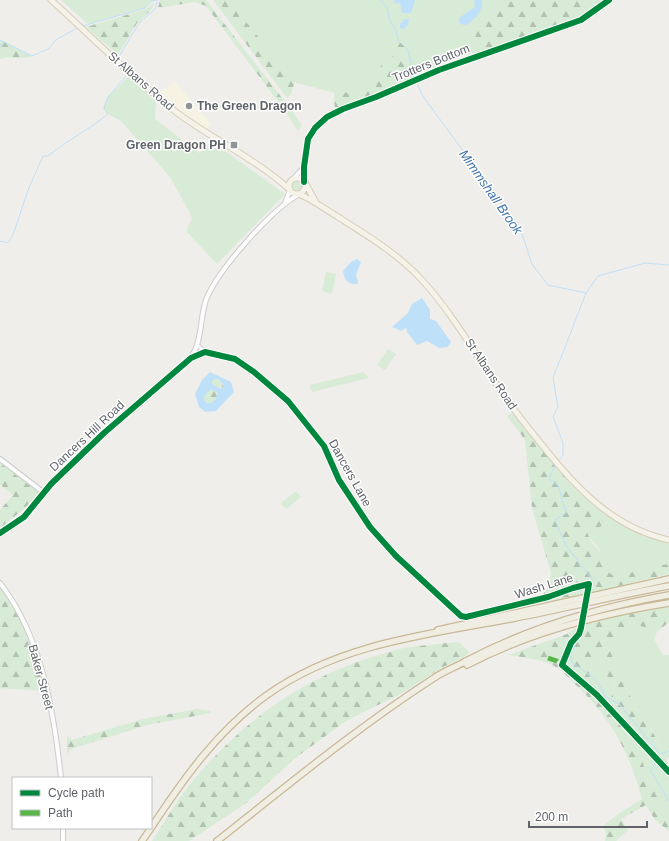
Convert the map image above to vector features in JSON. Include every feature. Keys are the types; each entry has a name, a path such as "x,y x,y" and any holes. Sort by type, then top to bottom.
{"highway":[{"path":"152,826 179,786 225,731 267,694 308,670 341,656 446,627 669,579"},
{"path":"424,634 547,612 669,586"},
{"path":"217,841 365,726 434,678 484,652 569,619 611,607 669,595"},
{"path":"428,683 436,681 478,660 550,631 589,619 669,603"},
{"path":"142,841 150,829"}],"main road":[{"name":"St Albans Road","path":"51,0 176,112 226,146 278,178 289,190"},
{"path":"278,178 294,178 301,179 305,182 305,190 299,194 293,194 289,190 290,182 294,178"},
{"name":"St Albans Road","path":"305,182 315,201"},
{"name":"St Albans Road","path":"299,194 315,201 391,252 422,280 456,322 501,391 559,467 586,496 607,512 640,531 669,540"}],"street":[{"name":"Trotters Bottom","path":"305,182 304,167 308,138 320,122 343,109 418,78 459,62 581,20 609,0"},
{"path":"294,178 304,167"},
{"name":"Dancers Hill Road","path":"285,203 289,190"},
{"name":"Dancers Hill Road","path":"0,533 24,517 43,492 104,433 191,358 196,346 204,307 211,290 238,252 285,203 299,194"},
{"name":"Dancers Lane","path":"196,346 205,352 235,359 254,372 288,401 324,446 339,480 370,527 396,556 442,599"},
{"path":"191,358 205,352"},
{"path":"0,459 43,492"},
{"name":"Baker Street","path":"0,583 24,624 39,662 53,727 60,777"},
{"path":"63,829 63,841"}],"shaded area":[{"path":"175,81 211,124 206,129 184,114 160,92"}],"green space":[{"path":"61,0 158,0 152,1 145,8 88,24"},
{"path":"160,0 206,0 293,112 302,126 298,131 283,108 206,6 195,2 158,8"},
{"path":"213,0 227,0 295,82 291,94 287,98"},
{"path":"219,0 605,0 585,16 459,57 417,75 347,96 293,82"},
{"path":"515,0 605,0 585,16 568,24 472,55 478,28 484,15 496,6"},
{"path":"153,3 153,8 137,23 118,55 86,27 146,9"},
{"path":"0,40 32,56 24,58 0,59"},
{"path":"398,40 408,50 415,78 335,111 334,93 359,92 368,87 383,63 393,56"},
{"path":"129,76 156,102 155,119 199,153 211,141 285,194 217,264 186,231 192,219 170,177 121,121 108,114 103,108 108,97"},
{"path":"299,180 302,181 302,191 295,192 292,191 291,184 292,181"},
{"path":"326,272 336,274 332,294 322,291"},
{"path":"388,349 396,354 385,370 377,365"},
{"path":"363,372 369,378 312,392 310,385"},
{"path":"218,379 223,384 223,387 220,389 212,384 212,381"},
{"path":"210,389 215,391 217,396 215,401 210,403 205,401 203,396 205,391"},
{"path":"512,413 577,491 602,512 604,523 600,527 589,528 587,532 591,542 605,557 610,574 624,576 642,568 669,564 669,574 545,604 542,596 549,586 551,573 532,508 525,440 507,416"},
{"path":"0,463 38,492 25,508 0,528 0,510 13,495 0,485"},
{"path":"296,491 301,497 286,509 281,503"},
{"path":"602,512 634,531 669,544 669,564 642,568 624,576 610,574 600,550 587,532 589,528 604,523"},
{"path":"0,588 15,611 28,637 44,691 0,688"},
{"path":"669,607 669,622 657,632 638,625 625,635 600,641 605,651 609,649 631,698 656,725 651,729 662,749 669,746 669,757 667,759 669,770 609,706 616,681 608,679 604,662 599,657 589,669 590,679 583,684 625,727 619,732 639,750 646,774 665,814 669,817 669,831 655,820 646,805 621,819 628,830 616,841 605,841 606,833 603,826 618,814 642,799 632,766 618,737 588,697 561,670 540,661 508,655 567,634 578,627 613,617"},
{"path":"638,625 657,632 654,639 663,655 669,655 669,746 662,749 651,728 656,725 631,698 609,650 605,651 600,641 625,635"},
{"path":"459,642 469,652 466,656 441,668 404,692 346,721 294,759 245,804 189,841 152,841 175,804 210,762 250,723 295,691 319,678 345,667 392,651 425,645"},
{"path":"599,657 604,662 608,679 616,681 609,706 585,682 590,679 589,669"},
{"path":"197,709 211,711 211,713 147,725 71,749 67,754 67,736 72,740 143,719"},
{"path":"625,727 669,774 669,831 655,820 617,733"}],"water":[{"path":"394,0 415,0 411,13 402,13 400,3 395,4"},
{"path":"474,0 481,0 482,3 480,11 475,18 466,25 460,24 459,18 475,7"},
{"path":"405,19 409,19 408,25 404,29 400,28 400,24"},
{"path":"357,259 361,262 356,275 358,282 357,284 351,284 344,277 343,271 351,262"},
{"path":"422,298 430,310 430,319 436,321 451,342 448,347 439,348 427,341 417,345 407,332 406,327 402,331 392,327 408,313 412,304"},
{"path":"210,372 231,382 234,392 216,411 205,412 199,407 195,394 202,380","holes":["218,379 223,384 223,387 220,389 212,384 212,381","211,389 217,393 216,399 211,403 207,403 204,400 205,395"]}],"waterway":[{"path":"83,26 145,8 152,1 158,0"},
{"path":"380,0 387,7 389,18 396,31 398,40 408,50 415,78"},
{"path":"120,55 139,23 155,9 157,2"},
{"path":"0,40 32,56 48,49 57,39 78,28"},
{"path":"0,47 3,42"},
{"path":"0,241 8,243 13,235 28,190 43,156 48,156 108,114 104,108 108,97 126,76"},
{"name":"Mimmshall Brook","path":"416,81 422,95 520,228 532,264 548,285 586,293 553,378 558,407 553,417 563,443 563,455 558,461"},
{"path":"586,293 598,276 645,263 669,265"},
{"name":"Mimmshall Brook","path":"555,465 549,479 558,485 566,513 555,520 565,544 592,579 590,589"},
{"name":"Mimmshall Brook","path":"583,628 571,654 571,662 591,676 600,685 605,696 620,705 660,754"},
{"path":"661,754 669,751"},
{"name":"Mimmshall Brook","path":"660,754 651,771 669,801"}],"marked path":[{"path":"548,658 557,661 562,665"}],"cycle path":[{"path":"304,182 304,167 308,139 315,128 327,117 439,70 581,20 609,0"},
{"name":"Wash Lane","path":"0,533 24,517 51,484 104,433 191,358 205,352 235,359 254,372 288,401 324,446 339,480 370,527 396,556 461,616 466,617 548,597 589,584 581,628 579,634 571,643 562,665 597,695 669,772"}],"place":[{"name":"The Green Dragon","path":"189,106"},
{"name":"Green Dragon PH","path":"234,145"}]}
